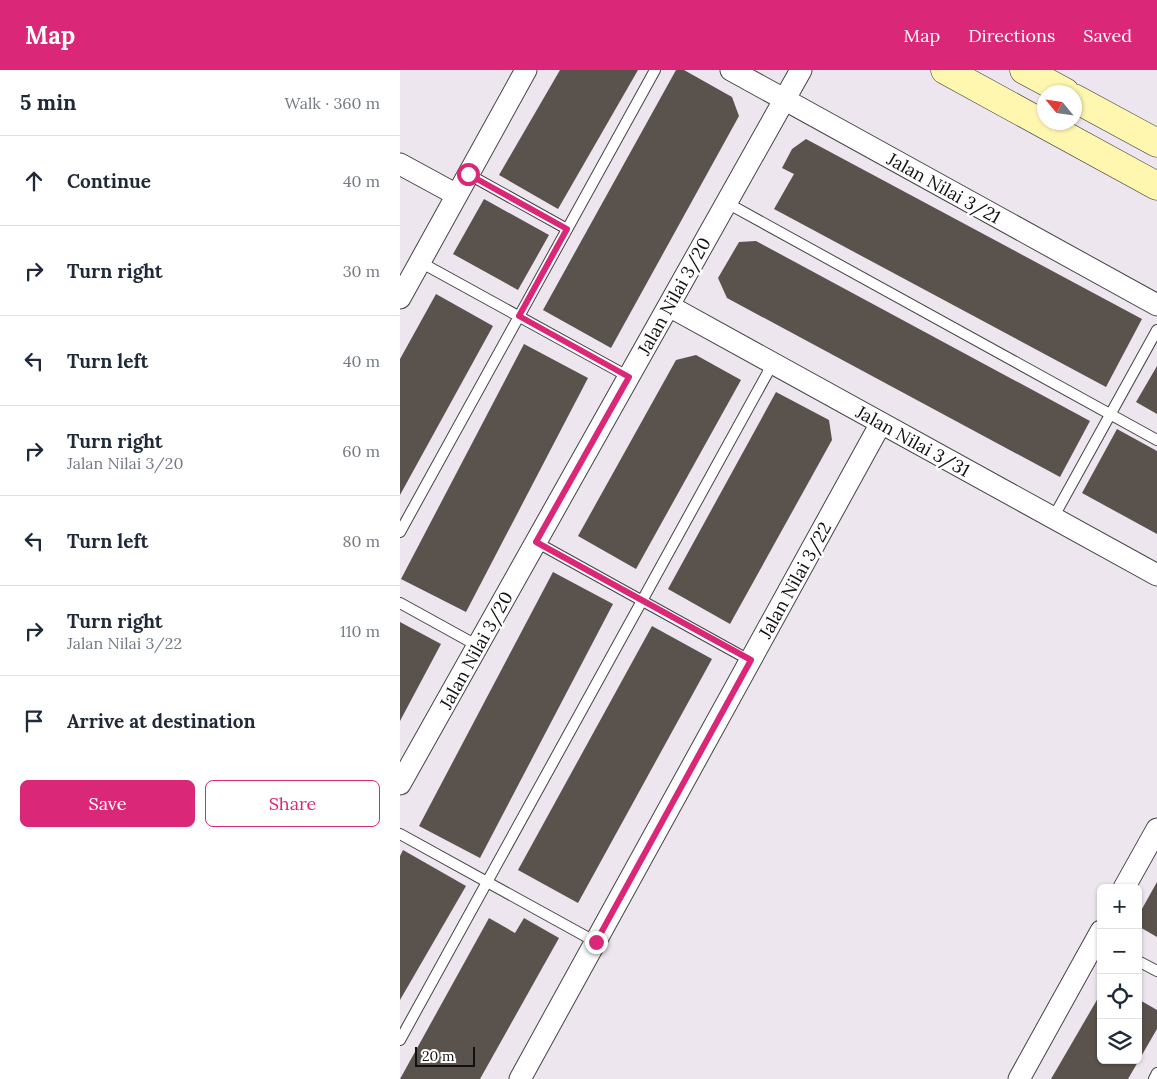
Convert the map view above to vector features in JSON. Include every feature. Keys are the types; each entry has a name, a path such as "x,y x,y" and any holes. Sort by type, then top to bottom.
{"main road":[{"path":"945,70 1157,186"},
{"path":"1024,70 1052,85"},
{"path":"1082,102 1157,143"}],"street":[{"path":"400,298 526,70"},
{"name":"Jalan Nilai 3/21","path":"731,70 1157,305"},
{"name":"Jalan Nilai 3/20","path":"400,784 801,70"},
{"path":"400,164 457,195"},
{"name":"Jalan Nilai 3/31","path":"669,306 1157,576"},
{"name":"Jalan Nilai 3/22","path":"520,1079 881,423"},
{"path":"1126,884 1157,828"},
{"path":"1019,1079 1097,940"}],"lane":[{"path":"400,532 655,70"},
{"path":"468,174 567,229"},
{"path":"727,203 1157,440"},
{"path":"420,262 629,377"},
{"path":"1053,518 1157,330"},
{"path":"400,1040 773,364"},
{"path":"536,542 751,660"},
{"path":"400,603 478,646"},
{"path":"400,834 596,942"},
{"path":"1142,962 1157,971"},
{"path":"1154,1079 1157,1073"}],"shaded area":[{"path":"400,70 1157,70 1157,1079 400,1079"}],"building":[{"path":"560,70 638,70 558,209 499,175"},
{"path":"676,70 684,70 732,97 739,116 611,348 543,310"},
{"path":"806,139 1142,319 1106,387 774,209 794,174 782,168 792,149"},
{"path":"484,199 549,235 518,290 453,254"},
{"path":"756,241 1090,421 1060,477 727,298 718,278 739,242"},
{"path":"436,294 493,326 400,495 400,359"},
{"path":"524,344 588,378 466,612 401,579"},
{"path":"696,355 741,380 636,569 578,536 676,360"},
{"path":"1157,366 1157,414 1136,402"},
{"path":"776,392 829,420 832,440 730,624 668,589"},
{"path":"1117,429 1157,451 1157,534 1082,493"},
{"path":"553,572 613,604 480,858 419,826"},
{"path":"400,622 441,644 400,721"},
{"path":"652,626 712,659 578,903 518,870"},
{"path":"403,850 466,886 400,1000 400,856"},
{"path":"1157,882 1157,937 1142,928 1142,909"},
{"path":"489,918 515,933 524,918 559,938 480,1079 400,1079"},
{"path":"1097,1000 1097,1064 1137,1064 1128,1079 1051,1079"},
{"path":"1142,1001 1157,1010 1157,1029 1142,1055"}],"route":[{"path":"468,174 567,229 519,316 629,377 536,542 751,660 596,942"}]}
